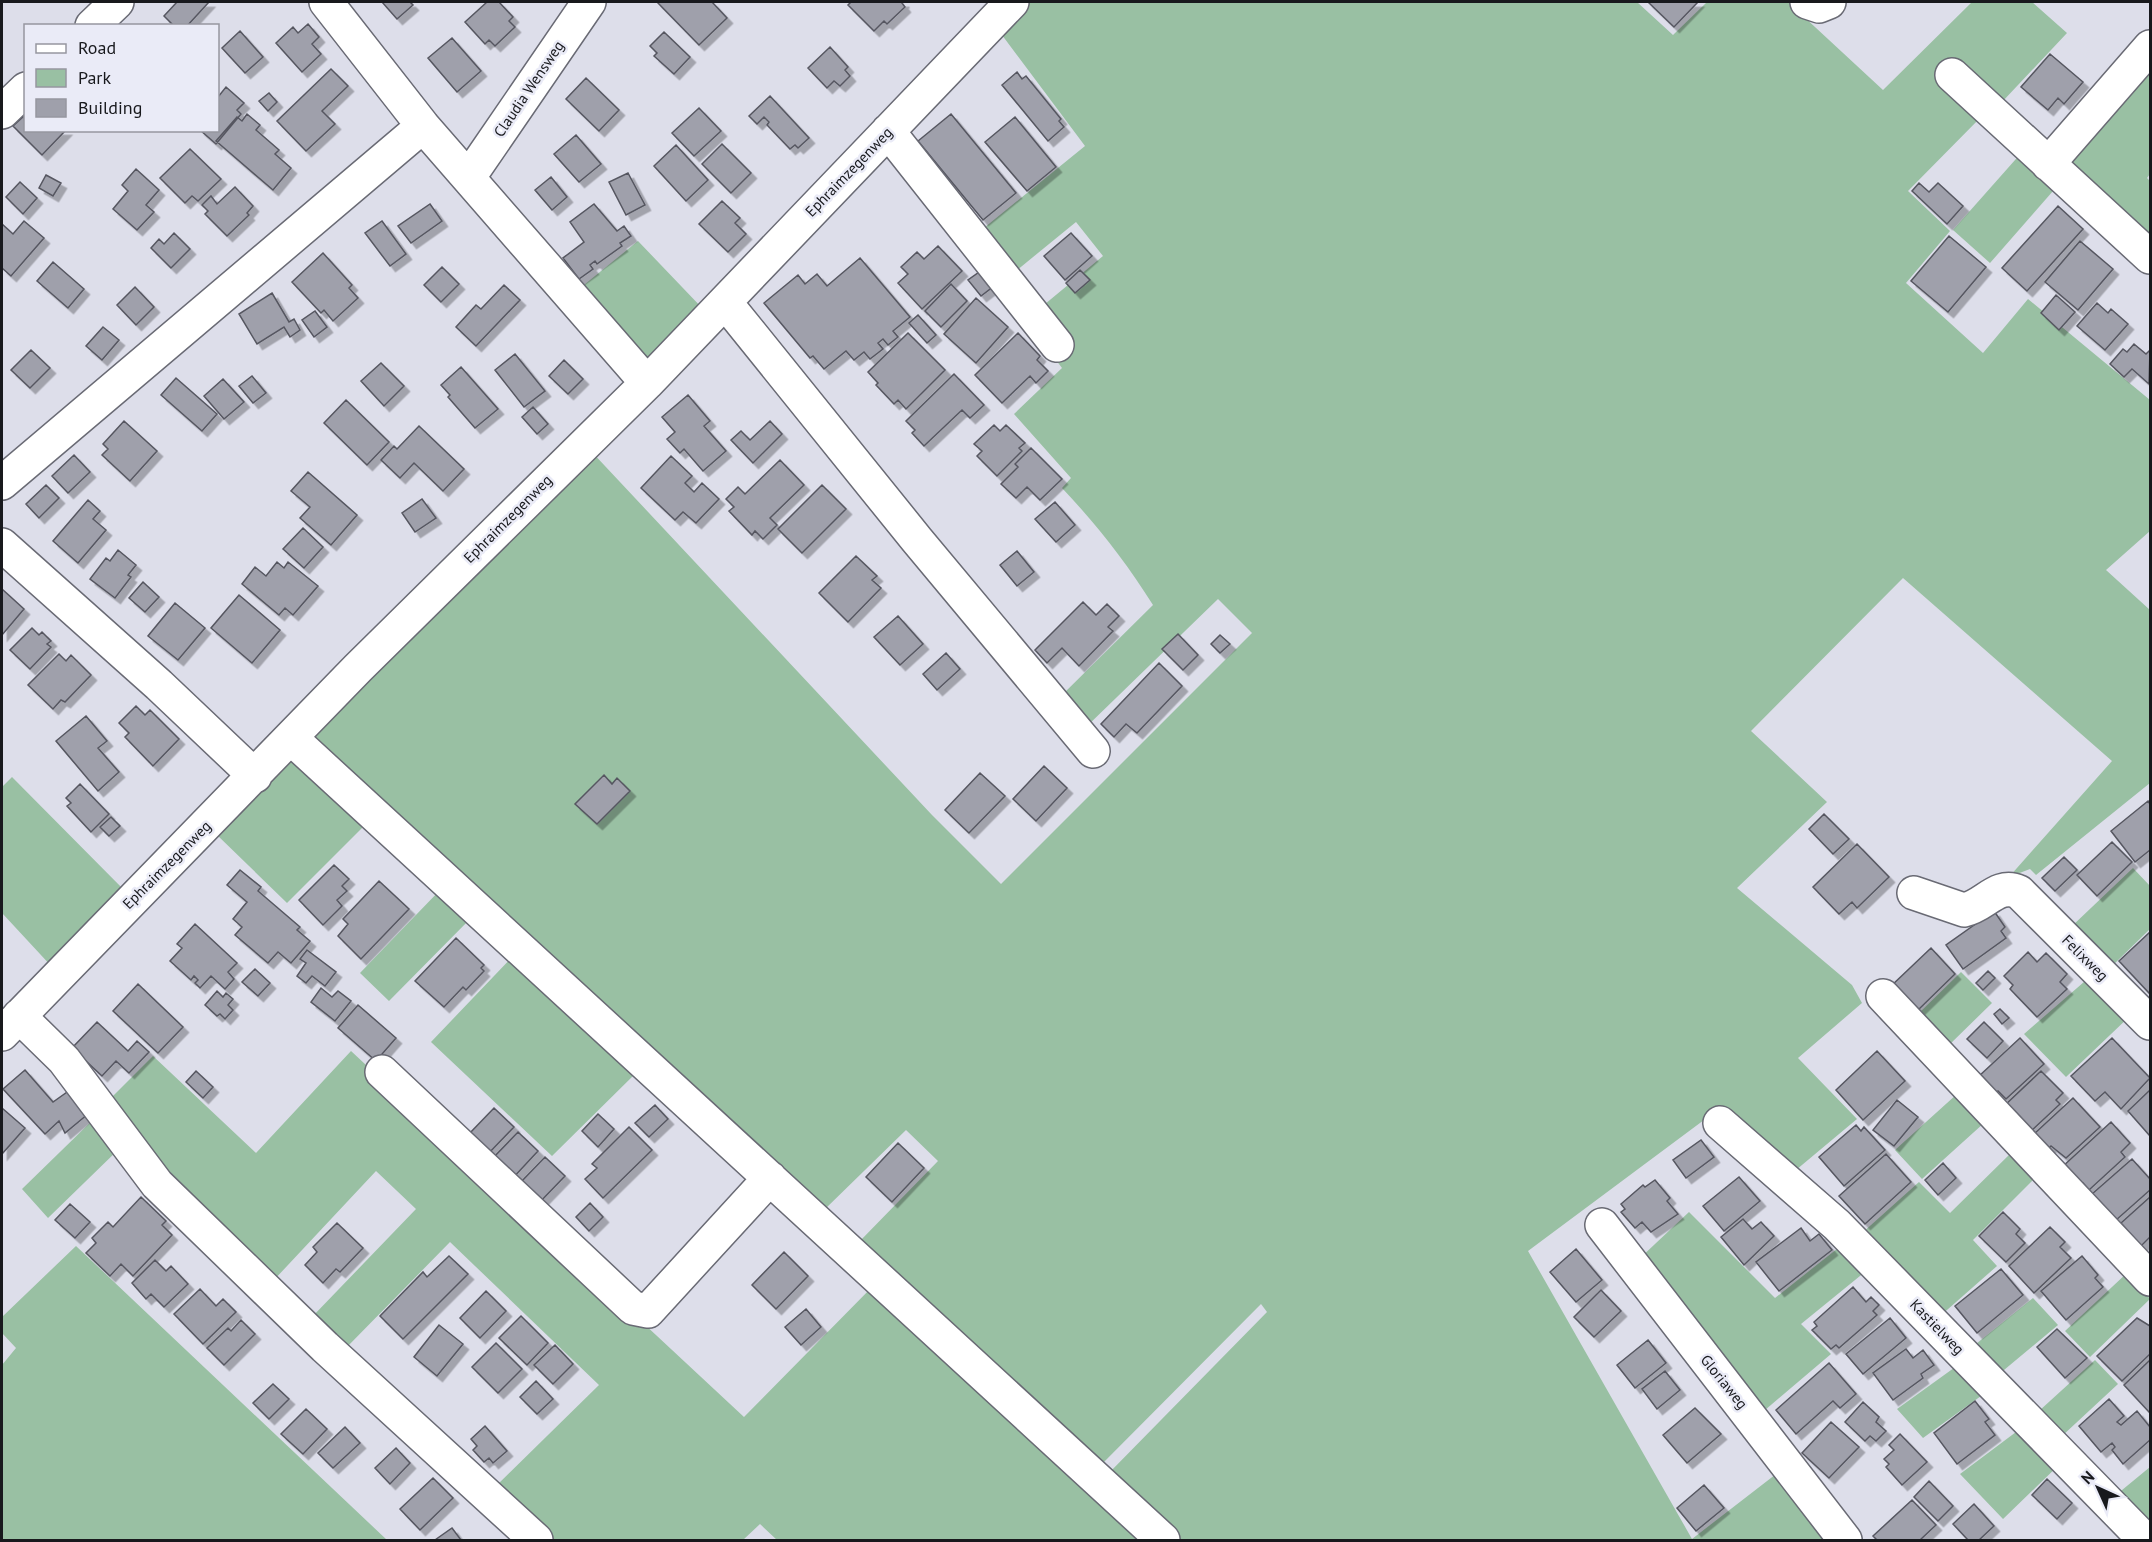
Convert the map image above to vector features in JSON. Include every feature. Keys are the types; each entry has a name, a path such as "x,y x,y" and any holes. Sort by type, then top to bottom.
{"street":[{"path":"94,24 117,2"},
{"path":"326,2 423,126 647,382"},
{"name":"Claudia Wensweg","path":"469,177 589,2"},
{"name":"Ephraimzegenweg","path":"10,1025 292,739 358,668 647,382 1012,2"},
{"path":"1807,2 1820,6 1828,2"},
{"path":"2048,164 2151,47"},
{"path":"1952,75 2151,256"},
{"path":"2,112 24,91"},
{"path":"2,483 423,126"},
{"path":"888,131 1057,345"},
{"path":"725,302 917,540 1093,751"},
{"path":"2,545 159,685 255,776"},
{"path":"292,739 1163,1540"},
{"name":"Felixweg","path":"1914,893 1964,910 1973,908 2001,889 2019,892 2151,1023"},
{"path":"1883,996 2151,1279"},
{"path":"10,1025 64,1060 157,1184 325,1347 536,1540"},
{"path":"382,1072 633,1308 640,1312 648,1311 770,1178"},
{"name":"Kastielweg","path":"1720,1123 1837,1225 2145,1540"},
{"name":"Gloriaweg","path":"1602,1225 1845,1540"}],"green space":[{"path":"1027,2 1637,2 1673,35 1707,2 1788,2 1883,90 1972,2 2032,2 2067,33 2002,102 1957,59 1941,75 1983,115 1908,191 1950,231 1906,283 1983,353 2028,299 2150,400 2150,531 2106,570 2150,610 2150,783 2036,875 2030,869 2009,877 2112,761 1903,578 1751,731 1827,802 1737,888 1852,985 1862,1003 1798,1058 1857,1119 1796,1170 1708,1117 1528,1251 1692,1539 1780,1471 1835,1540 1177,1540 1107,1475 1267,1312 1261,1304 1098,1468 860,1241 938,1161 906,1130 823,1211 311,739 590,450 932,815 1001,884 1252,633 1218,599 1083,730 1059,698 1153,605 1110,544 1062,488 1071,478 1014,414 1062,368 1056,360 1039,309 1103,256 1076,222 1011,275 979,232 1085,146 999,31"},
{"path":"2150,63 2150,174 2147,178 2150,181 2150,248 2059,166"},
{"path":"2023,151 2060,183 1990,263 1953,230"},
{"path":"638,241 704,310 657,358 643,359 579,289"},
{"path":"297,752 368,822 287,903 216,834"},
{"path":"12,777 127,893 53,968 2,913 2,787"},
{"path":"2133,868 2150,886 2150,929 2110,968 2071,927"},
{"path":"442,888 472,917 389,1001 360,973"},
{"path":"513,956 636,1073 552,1156 431,1042"},
{"path":"1961,972 1992,1003 1946,1048 1915,1017"},
{"path":"2092,975 2131,1015 2066,1077 2024,1034"},
{"path":"351,1051 744,1417 875,1284 1152,1540 777,1540 760,1524 743,1540 554,1540 494,1488 599,1385 450,1242 346,1348 312,1317 416,1209 376,1171 273,1281 164,1177 108,1101 153,1056 256,1153"},
{"path":"1957,1094 1984,1123 1922,1179 1895,1150"},
{"path":"99,1114 121,1147 48,1218 22,1189"},
{"path":"2011,1153 2036,1177 1973,1240 1997,1266 1939,1317 1861,1234 1919,1182 1950,1213"},
{"path":"1689,1212 1775,1298 1847,1241 1871,1267 1801,1324 1831,1354 1758,1416 1638,1260"},
{"path":"76,1246 387,1540 2,1540 2,1365 16,1348 2,1333 2,1317"},
{"path":"2128,1272 2150,1299 2090,1357 2065,1331"},
{"path":"2033,1298 2058,1325 1998,1375 1971,1348"},
{"path":"1965,1360 1992,1388 1923,1438 1897,1409"},
{"path":"2095,1360 2118,1384 2062,1436 2039,1411"},
{"path":"2028,1423 2063,1461 2003,1519 1960,1474"},
{"path":"2150,1467 2150,1536 2116,1495"}],"building":[{"path":"177,2 209,2 189,24 172,24 164,16"},
{"path":"382,2 410,2 413,5 397,19"},
{"path":"487,2 499,2 513,17 509,21 515,27 495,46 489,40 485,44 465,22"},
{"path":"657,2 712,2 727,18 699,45"},
{"path":"851,2 904,2 902,3 905,7 887,24 884,21 874,31 848,5"},
{"path":"1648,2 1698,2 1674,27"},
{"path":"308,24 319,37 312,44 321,54 302,72 276,43 293,27 298,33"},
{"path":"240,31 263,57 245,73 222,48"},
{"path":"664,32 690,57 674,74 654,56 657,53 650,46"},
{"path":"452,38 481,71 457,92 428,58"},
{"path":"830,47 848,67 845,70 850,76 840,86 834,81 827,88 808,68"},
{"path":"2050,54 2083,82 2064,104 2058,98 2048,110 2021,87"},
{"path":"331,69 348,86 322,111 335,124 306,151 277,121"},
{"path":"1017,72 1022,79 1026,76 1061,119 1059,121 1064,127 1048,141 1002,85"},
{"path":"586,78 619,110 599,131 566,99"},
{"path":"226,87 244,103 237,110 241,114 216,144 202,132 219,132 219,96"},
{"path":"269,93 277,102 268,111 259,101"},
{"path":"770,96 809,138 798,148 795,145 790,149 767,125 769,122 764,117 757,124 749,116"},
{"path":"699,108 721,131 694,156 672,133"},
{"path":"247,114 260,125 256,130 279,150 275,154 291,168 273,190 216,141 237,117 242,121"},
{"path":"951,114 1016,193 983,220 918,141"},
{"path":"24,116 24,132 64,132 42,155 13,126"},
{"path":"1015,117 1056,167 1027,191 985,142"},
{"path":"576,135 601,164 579,182 554,154"},
{"path":"722,144 751,173 731,193 702,164"},
{"path":"676,145 708,180 686,201 654,166"},
{"path":"190,149 221,179 198,201 192,196 185,203 160,178"},
{"path":"136,169 159,190 146,205 154,212 137,230 113,209 128,191 122,185"},
{"path":"628,173 645,205 626,215 609,182"},
{"path":"46,175 61,183 53,196 39,188"},
{"path":"551,177 567,197 552,210 535,190"},
{"path":"20,182 37,198 23,214 6,197"},
{"path":"1919,183 1929,192 1938,183 1963,206 1947,224 1912,191"},
{"path":"235,187 253,206 247,213 249,215 227,236 205,214 208,211 202,205 211,196 217,204"},
{"path":"722,201 740,218 735,223 746,234 728,252 699,224"},
{"path":"430,204 442,221 411,243 398,226"},
{"path":"594,204 617,231 624,226 631,236 620,243 622,246 597,264 595,261 590,265 593,269 579,279 563,258 584,242 570,222"},
{"path":"2058,206 2083,229 2027,291 2002,268"},
{"path":"24,221 44,238 11,276 2,268 2,224 13,234"},
{"path":"382,221 406,254 390,266 365,233"},
{"path":"174,233 190,249 171,268 151,248 159,239 164,244"},
{"path":"1071,233 1092,256 1065,280 1044,256"},
{"path":"1949,236 1986,267 1948,312 1911,281"},
{"path":"2080,241 2113,269 2078,310 2045,282"},
{"path":"938,246 962,271 922,309 898,283 908,274 901,267 917,252 924,259"},
{"path":"323,253 352,285 349,288 358,298 333,321 324,310 321,313 292,282"},
{"path":"860,258 910,317 893,331 898,337 888,345 883,339 878,343 883,349 870,359 864,352 854,360 846,351 824,369 813,356 810,358 764,303 798,275 805,284 817,274 827,286"},
{"path":"53,262 84,289 68,308 37,281"},
{"path":"442,267 459,284 441,302 424,285"},
{"path":"982,270 994,286 981,296 968,280"},
{"path":"1080,270 1090,280 1075,293 1066,283"},
{"path":"951,284 967,301 941,327 925,311"},
{"path":"504,285 520,300 476,346 456,327 476,305 481,309"},
{"path":"135,287 154,307 136,325 117,305"},
{"path":"272,293 289,322 294,319 300,330 290,337 284,327 257,344 239,314"},
{"path":"2056,295 2075,312 2059,330 2041,313"},
{"path":"976,298 1008,327 976,363 944,334"},
{"path":"2097,303 2108,313 2111,309 2128,324 2105,350 2077,326"},
{"path":"315,311 327,327 314,337 302,320"},
{"path":"918,315 936,335 927,343 909,323"},
{"path":"103,327 119,340 102,360 86,346"},
{"path":"908,333 945,370 906,409 898,400 894,404 876,385 878,383 868,372"},
{"path":"1018,333 1040,356 1037,360 1048,371 1036,383 1030,376 1002,403 975,375"},
{"path":"2134,344 2146,354 2150,350 2149,384 2132,369 2124,377 2110,364 2123,349 2127,352"},
{"path":"31,350 50,368 30,388 11,370"},
{"path":"515,354 545,391 524,407 495,370"},
{"path":"564,360 583,379 568,394 549,376"},
{"path":"381,363 404,386 384,406 361,381"},
{"path":"461,367 498,409 475,428 448,397 450,395 441,385"},
{"path":"954,374 984,405 970,418 962,410 924,446 912,433 915,430 906,421"},
{"path":"252,376 266,393 253,403 239,386"},
{"path":"176,378 217,414 202,431 161,395"},
{"path":"223,379 244,402 224,419 204,396"},
{"path":"688,395 710,421 704,426 726,451 703,471 684,449 680,453 667,439 675,432 662,417"},
{"path":"346,400 389,442 367,465 324,423"},
{"path":"533,407 548,424 537,434 522,417"},
{"path":"124,421 157,451 130,481 102,455 108,449 103,444"},
{"path":"770,421 782,434 753,463 731,440 741,431 750,440"},
{"path":"994,425 1000,431 1006,425 1025,443 1019,448 1022,451 997,476 977,456 982,451 974,444"},
{"path":"419,426 464,469 443,491 414,463 400,478 381,460 394,446 397,449"},
{"path":"1031,448 1062,479 1040,500 1027,487 1016,498 1001,484 1018,467 1015,464"},
{"path":"74,455 90,472 68,493 52,476"},
{"path":"671,456 692,476 685,483 694,492 702,483 719,499 696,523 683,512 675,520 641,488"},
{"path":"780,460 804,485 770,518 777,525 763,539 755,531 752,535 729,511 734,507 726,499 738,487 745,494"},
{"path":"308,472 357,515 331,545 300,518 310,507 291,491"},
{"path":"46,485 59,498 39,518 26,504"},
{"path":"822,485 846,509 802,553 778,529"},
{"path":"422,499 436,518 415,532 402,513"},
{"path":"88,500 100,511 93,519 106,530 78,563 53,541"},
{"path":"1055,502 1075,525 1056,542 1035,519"},
{"path":"303,528 323,547 304,568 283,549"},
{"path":"118,550 136,565 128,575 131,577 115,598 90,579 106,558 110,561"},
{"path":"1017,551 1034,572 1017,586 1000,565"},
{"path":"856,556 877,576 872,580 881,588 848,622 819,593"},
{"path":"277,562 284,568 288,562 318,586 293,615 285,608 279,615 242,584 255,567 266,576"},
{"path":"143,582 159,597 145,612 129,598"},
{"path":"2,589 24,609 2,635"},
{"path":"239,595 280,630 252,663 211,628"},
{"path":"1083,602 1096,615 1107,604 1119,616 1108,627 1113,631 1079,666 1062,648 1047,663 1035,650"},
{"path":"175,603 205,628 178,660 148,636"},
{"path":"898,616 923,644 900,665 874,637"},
{"path":"32,628 39,635 42,632 51,641 47,644 51,647 30,669 10,650"},
{"path":"1178,634 1198,655 1183,670 1162,649"},
{"path":"1220,635 1230,644 1220,653 1211,644"},
{"path":"946,653 960,669 937,690 923,674"},
{"path":"59,654 66,661 71,655 91,675 65,702 61,700 53,709 28,685"},
{"path":"1159,663 1182,686 1137,733 1126,724 1114,737 1101,724"},
{"path":"136,706 145,715 150,710 179,739 153,766 125,737 129,733 119,723"},
{"path":"86,716 107,741 98,748 119,772 98,791 56,741"},
{"path":"1044,766 1067,788 1036,821 1013,799"},
{"path":"980,773 1005,796 969,833 945,810"},
{"path":"604,775 612,784 617,778 630,791 597,824 575,804"},
{"path":"80,784 109,814 91,832 67,806 71,803 66,798"},
{"path":"2148,801 2150,804 2150,850 2135,862 2111,831"},
{"path":"1824,814 1849,839 1833,854 1809,829"},
{"path":"111,817 120,826 109,836 100,827"},
{"path":"2112,842 2132,862 2097,896 2077,875"},
{"path":"1857,844 1889,877 1857,908 1852,902 1839,914 1813,887"},
{"path":"2064,857 2077,870 2055,891 2042,878"},
{"path":"334,865 349,879 342,886 347,891 337,900 342,906 323,925 299,900"},
{"path":"240,870 261,887 258,891 300,927 297,930 310,941 291,963 278,952 268,963 235,935 242,927 233,919 247,902 227,885"},
{"path":"379,881 409,909 361,959 338,936 348,924 343,919"},
{"path":"1994,911 2005,927 2001,931 2006,938 1963,969 1946,945"},
{"path":"195,924 237,963 228,972 234,979 225,989 211,976 200,988 195,983 198,980 194,976 191,980 170,961 182,948 177,944"},
{"path":"2150,932 2150,994 2119,961"},
{"path":"456,938 484,965 481,968 484,971 466,990 463,987 444,1007 415,981"},
{"path":"1931,948 1955,974 1915,1013 1890,987"},
{"path":"307,950 336,972 325,986 312,976 306,983 297,976 306,963 300,959"},
{"path":"2028,952 2037,962 2046,953 2067,974 2060,982 2067,989 2037,1017 2010,989 2013,985 2004,976"},
{"path":"255,969 270,983 258,996 242,982"},
{"path":"1988,971 1995,978 1983,990 1976,983"},
{"path":"138,984 183,1027 158,1053 113,1011"},
{"path":"321,988 332,997 338,991 351,1001 335,1021 311,1002"},
{"path":"217,991 223,997 226,993 233,999 228,1005 233,1010 225,1019 220,1014 217,1016 205,1005"},
{"path":"358,1005 396,1038 376,1061 338,1028"},
{"path":"2000,1009 2009,1018 2002,1024 1994,1014"},
{"path":"97,1022 128,1051 137,1041 149,1052 129,1073 116,1061 102,1076 72,1048"},
{"path":"1984,1022 2003,1041 1987,1058 1967,1039"},
{"path":"2020,1038 2044,1064 2006,1099 1998,1091 1994,1094 1978,1077"},
{"path":"2112,1038 2150,1078 2121,1109 2105,1092 2095,1101 2071,1076"},
{"path":"1877,1051 1905,1081 1863,1120 1836,1090"},
{"path":"25,1070 53,1102 70,1090 88,1114 65,1133 59,1121 45,1134 3,1089"},
{"path":"196,1071 213,1087 203,1098 186,1082"},
{"path":"2041,1071 2063,1093 2056,1100 2060,1104 2029,1133 2004,1106"},
{"path":"2150,1090 2150,1136 2128,1111"},
{"path":"2073,1098 2100,1127 2066,1158 2051,1146 2047,1150 2034,1134"},
{"path":"1897,1100 1918,1117 1894,1146 1873,1130"},
{"path":"655,1105 668,1119 649,1137 635,1123"},
{"path":"2,1108 25,1128 2,1154"},
{"path":"494,1108 514,1127 488,1154 468,1135"},
{"path":"598,1114 614,1129 598,1147 582,1131"},
{"path":"2111,1122 2130,1143 2121,1152 2125,1157 2089,1190 2083,1183 2079,1187 2061,1168"},
{"path":"1856,1125 1861,1131 1864,1127 1885,1150 1844,1186 1819,1157"},
{"path":"629,1127 652,1150 603,1198 585,1179 597,1168 592,1164"},
{"path":"518,1132 538,1151 512,1179 492,1159"},
{"path":"1701,1140 1714,1157 1686,1178 1673,1160"},
{"path":"898,1143 924,1168 892,1202 866,1177"},
{"path":"1886,1154 1911,1182 1865,1224 1839,1196"},
{"path":"545,1157 565,1176 539,1203 519,1184"},
{"path":"2132,1159 2150,1179 2150,1190 2115,1221 2092,1194"},
{"path":"1943,1163 1956,1178 1938,1195 1925,1180"},
{"path":"1739,1177 1760,1201 1724,1231 1703,1206"},
{"path":"1655,1180 1670,1198 1667,1201 1678,1214 1651,1232 1642,1222 1635,1228 1621,1212 1625,1209 1621,1204 1643,1185 1645,1187"},
{"path":"141,1197 166,1221 162,1225 172,1235 133,1276 121,1264 110,1276 86,1253 96,1243 92,1238 108,1222 113,1227"},
{"path":"2150,1197 2150,1237 2141,1246 2121,1223"},
{"path":"590,1203 603,1217 589,1231 576,1217"},
{"path":"70,1204 90,1222 75,1238 55,1220"},
{"path":"2003,1212 2020,1229 2016,1234 2025,1243 2006,1262 1979,1236"},
{"path":"1743,1219 1752,1229 1761,1222 1774,1236 1744,1265 1721,1237"},
{"path":"337,1223 363,1248 340,1272 336,1269 323,1283 305,1265 317,1252 313,1247"},
{"path":"2050,1227 2065,1242 2060,1247 2071,1258 2034,1293 2009,1266"},
{"path":"1801,1228 1810,1241 1819,1234 1832,1250 1779,1291 1756,1262"},
{"path":"1576,1249 1602,1280 1576,1302 1550,1272"},
{"path":"784,1252 808,1276 776,1309 752,1285"},
{"path":"449,1256 468,1274 403,1339 380,1316 423,1272 427,1277"},
{"path":"2082,1256 2098,1275 2095,1278 2103,1287 2066,1320 2041,1291"},
{"path":"155,1260 166,1271 171,1266 188,1284 164,1307 151,1294 146,1299 132,1283"},
{"path":"2001,1269 2023,1295 1977,1333 1955,1306"},
{"path":"1853,1287 1866,1302 1871,1297 1879,1305 1873,1311 1877,1315 1839,1348 1836,1345 1831,1349 1812,1330 1817,1326 1814,1322"},
{"path":"200,1289 216,1306 223,1299 236,1312 203,1344 174,1314"},
{"path":"1601,1290 1621,1311 1594,1337 1574,1317"},
{"path":"486,1291 506,1311 480,1338 460,1318"},
{"path":"806,1309 821,1327 801,1345 785,1327"},
{"path":"521,1316 548,1343 527,1365 499,1338"},
{"path":"1890,1318 1906,1338 1863,1374 1846,1354"},
{"path":"2137,1318 2150,1326 2150,1354 2122,1381 2097,1356"},
{"path":"241,1320 255,1334 224,1365 207,1348 228,1328 231,1331"},
{"path":"439,1325 463,1344 437,1376 414,1357"},
{"path":"2057,1329 2087,1358 2065,1378 2037,1347"},
{"path":"1648,1340 1666,1363 1635,1388 1617,1365"},
{"path":"496,1343 522,1369 498,1393 472,1367"},
{"path":"555,1345 573,1364 553,1384 534,1365"},
{"path":"1906,1349 1913,1358 1923,1350 1934,1365 1921,1374 1923,1378 1893,1400 1873,1373"},
{"path":"2150,1360 2150,1411 2149,1412 2124,1385"},
{"path":"1829,1363 1856,1394 1840,1408 1833,1401 1796,1434 1776,1410"},
{"path":"1665,1371 1680,1390 1657,1409 1642,1389"},
{"path":"536,1381 553,1399 537,1414 520,1397"},
{"path":"273,1384 289,1399 269,1419 253,1403"},
{"path":"2109,1399 2124,1416 2117,1422 2121,1425 2137,1411 2150,1427 2150,1440 2123,1464 2112,1450 2115,1447 2112,1443 2101,1452 2079,1426"},
{"path":"1975,1401 1989,1419 1985,1422 1995,1435 1957,1464 1934,1433"},
{"path":"1863,1402 1879,1417 1876,1422 1886,1431 1876,1441 1870,1436 1865,1441 1845,1422"},
{"path":"1695,1408 1721,1434 1687,1463 1663,1435"},
{"path":"306,1409 327,1429 303,1454 281,1434"},
{"path":"1831,1422 1859,1447 1829,1478 1802,1453"},
{"path":"485,1426 507,1451 493,1463 489,1458 484,1462 473,1450 477,1446 471,1439"},
{"path":"345,1427 360,1443 333,1468 318,1453"},
{"path":"1900,1434 1927,1462 1902,1485 1886,1467 1889,1464 1884,1459 1894,1450 1889,1445"},
{"path":"396,1448 410,1463 390,1484 375,1468"},
{"path":"433,1478 453,1498 420,1530 400,1509"},
{"path":"2047,1479 2072,1503 2057,1519 2032,1495"},
{"path":"1929,1481 1953,1506 1938,1521 1914,1497"},
{"path":"1704,1485 1724,1508 1696,1531 1677,1508"},
{"path":"1912,1500 1936,1525 1920,1540 1877,1540 1873,1536"},
{"path":"1974,1504 1994,1526 1979,1540 1968,1540 1953,1524"},
{"path":"452,1528 461,1540 435,1540"}]}
